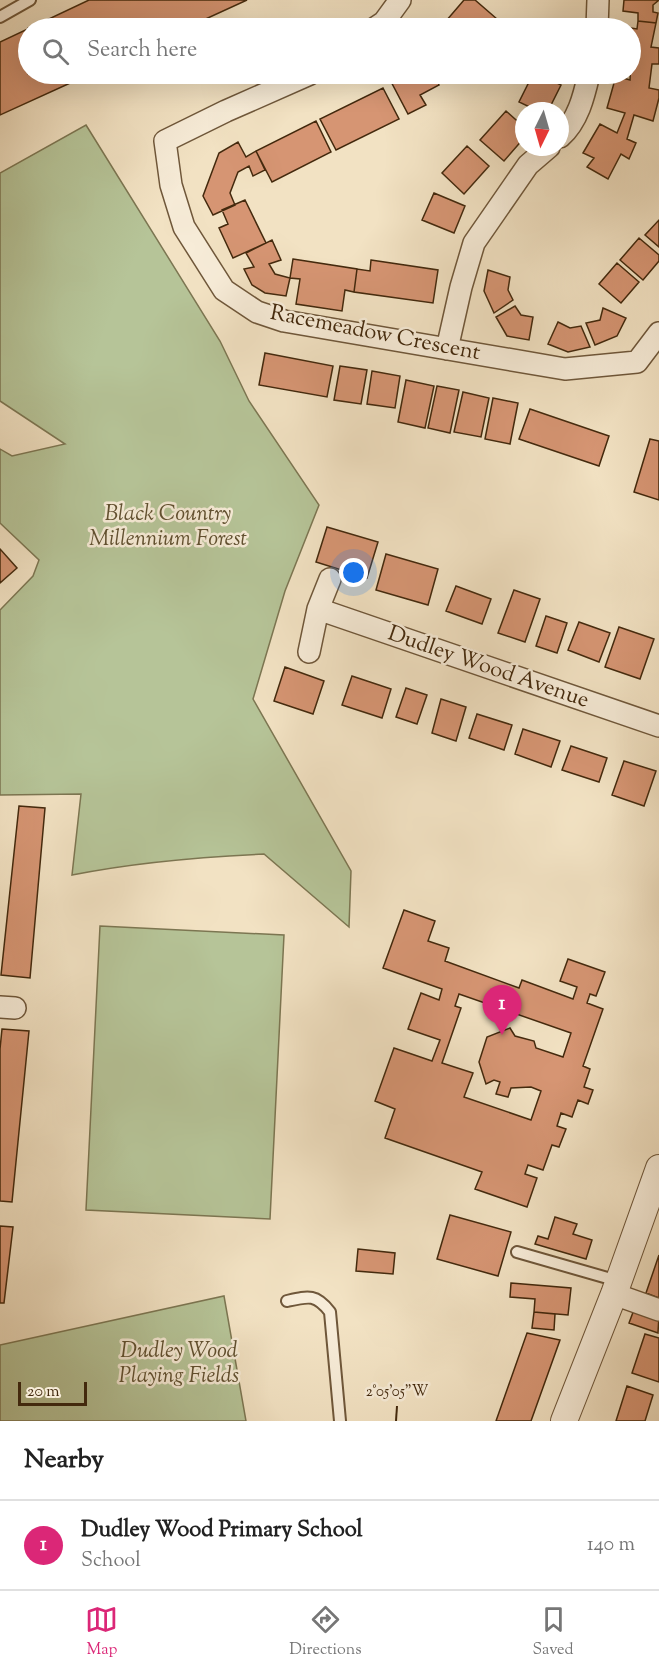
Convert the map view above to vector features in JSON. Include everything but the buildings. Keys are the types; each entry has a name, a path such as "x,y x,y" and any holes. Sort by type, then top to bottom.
{"street":[{"path":"387,18 400,0"},
{"path":"597,18 598,0"},
{"name":"Racemeadow Crescent","path":"287,84 165,141 171,185 184,227 224,290 257,312 284,321 565,369 637,362 659,333"},
{"path":"569,127 581,106 586,84"},
{"path":"447,349 474,243 528,165 538,156"},
{"path":"309,652 318,609 330,579"},
{"name":"Dudley Wood Avenue","path":"318,609 659,726"},
{"path":"564,1421 659,1168"},
{"path":"616,1287 659,1310"}],"lane":[{"path":"0,17 30,0"},
{"path":"518,1252 616,1287"},
{"path":"287,1301 304,1297 321,1301 330,1312 340,1421"}],"green space":[{"name":"Black Country Millennium Forest","path":"86,125 220,341 249,401 319,505 285,591 253,699 351,871 349,927 264,854 168,861 72,875 81,794 0,795 0,610 33,576 39,560 0,523 0,449 12,456 65,444 0,401 0,173"},
{"path":"100,926 284,935 270,1219 86,1210"},
{"name":"Dudley Wood Playing Fields","path":"224,1296 246,1421 0,1421 0,1345"}],"place":[{"name":"Dudley Wood Primary School","path":"502,1035"}]}
